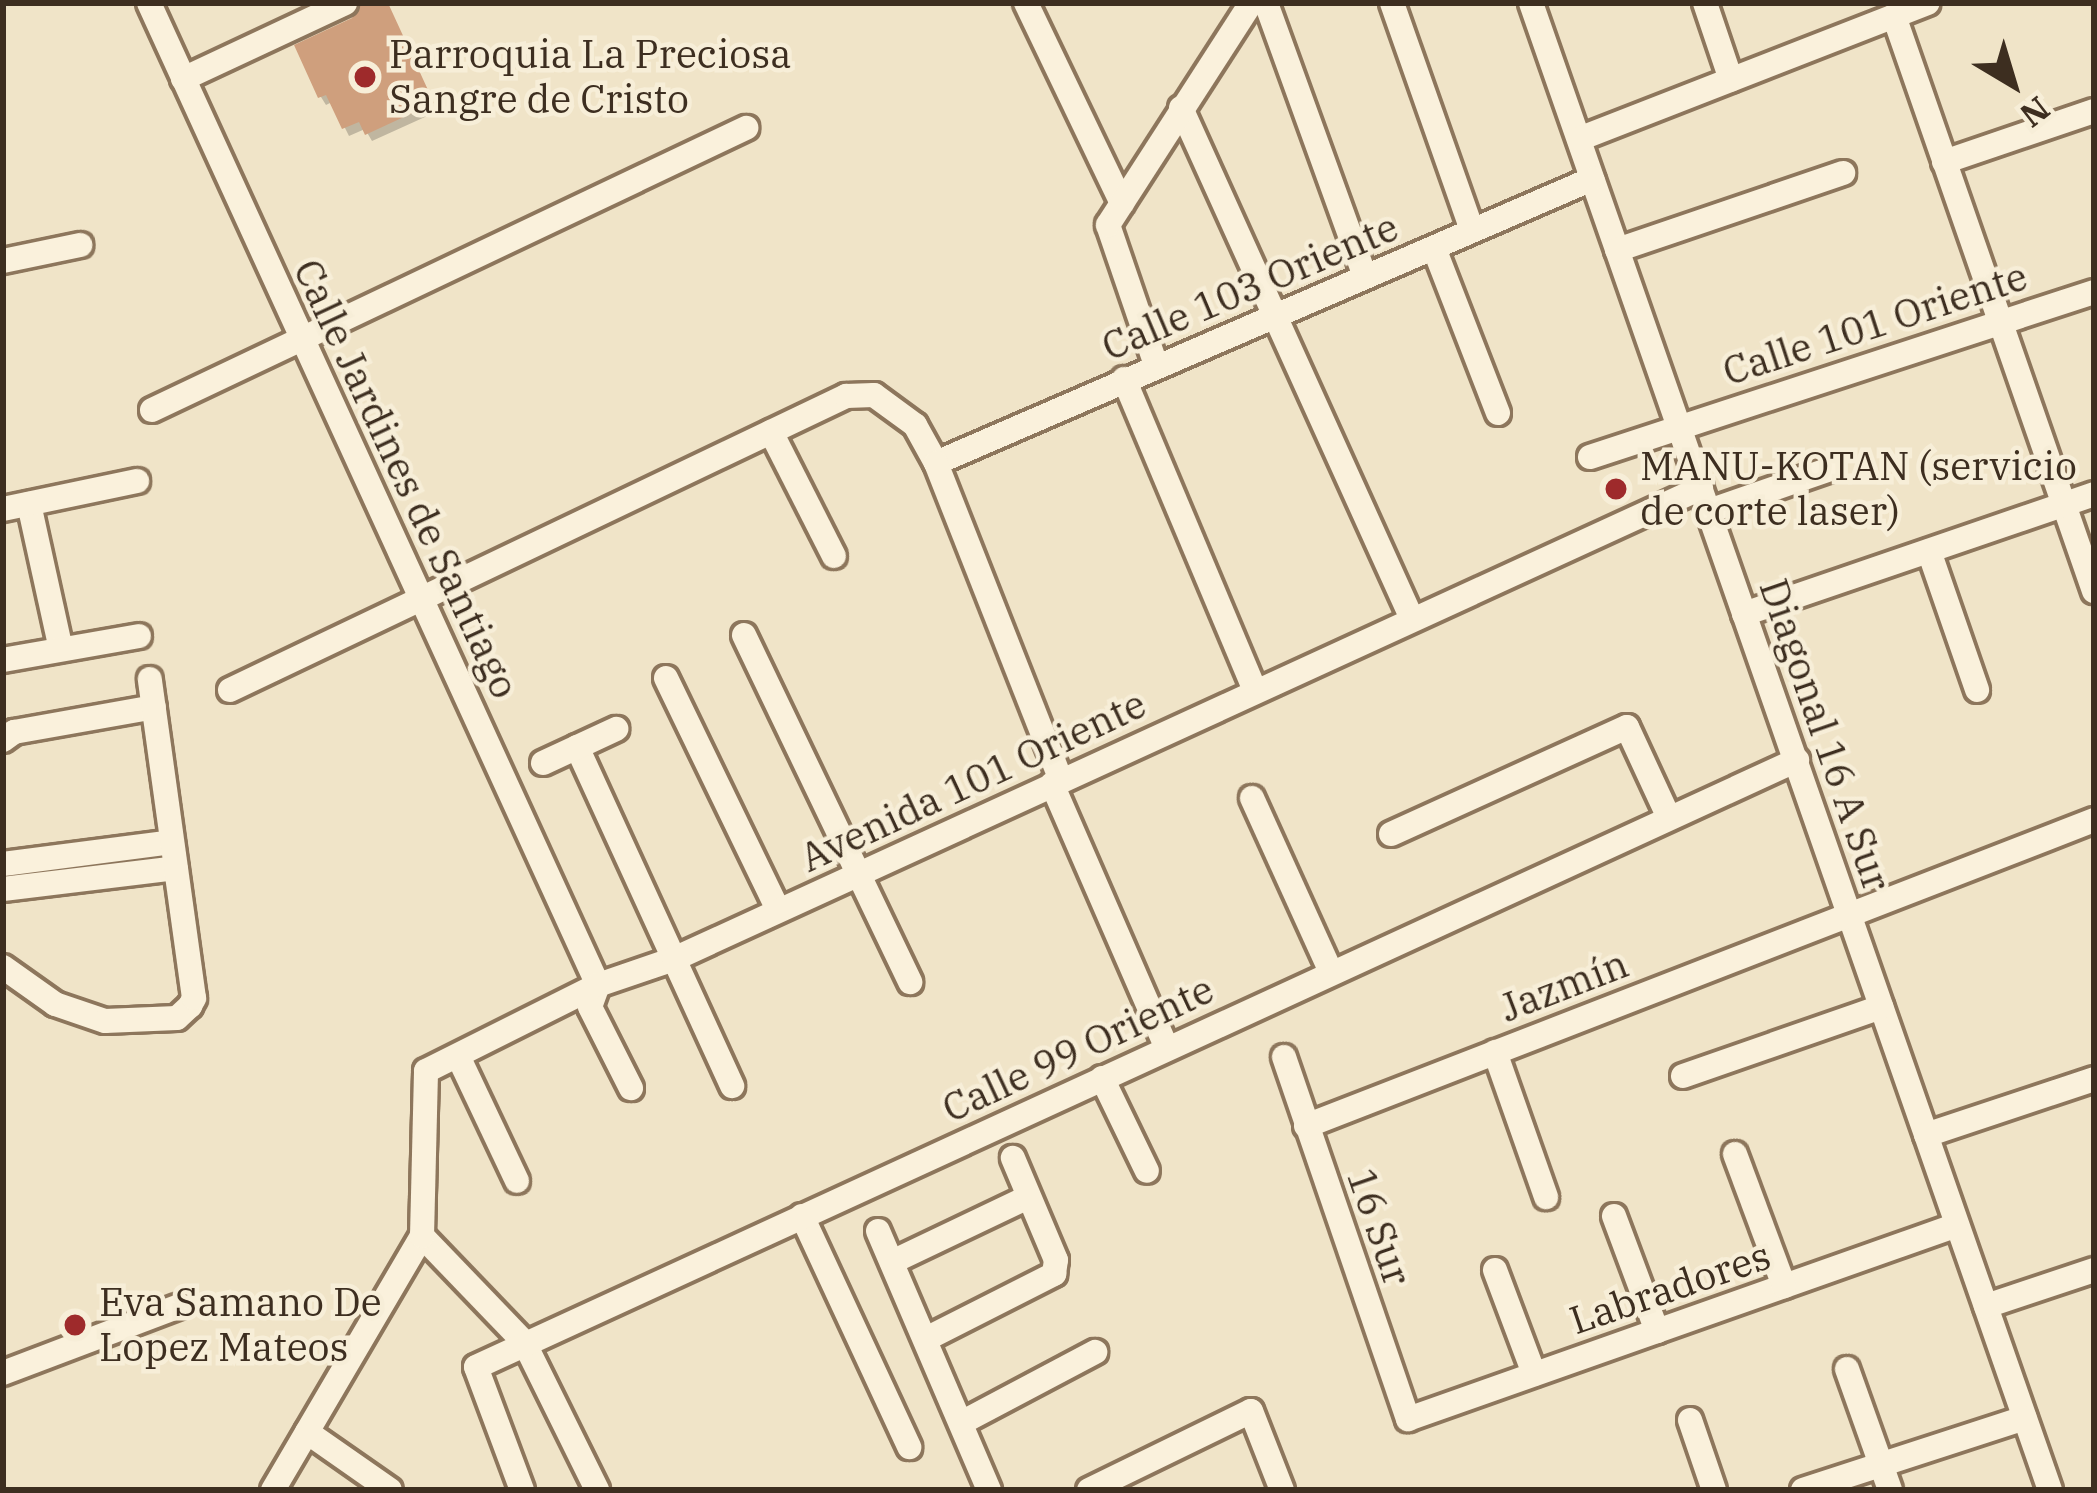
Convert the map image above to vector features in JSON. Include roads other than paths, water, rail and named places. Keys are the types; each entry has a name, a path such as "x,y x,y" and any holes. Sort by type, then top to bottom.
{"street":[{"name":"Calle Jardines de Santiago","path":"149,3 598,985 590,1007 631,1088"},
{"path":"183,79 345,3"},
{"path":"1027,3 1115,214 1156,365"},
{"path":"1115,214 1251,3"},
{"path":"1266,3 1365,276"},
{"path":"1392,3 1472,230"},
{"name":"Diagonal 16 A Sur","path":"1531,3 2050,1490"},
{"path":"1705,3 1731,80"},
{"path":"1579,139 1928,3"},
{"path":"1894,16 2094,591"},
{"path":"1181,108 1412,620"},
{"path":"1944,162 2094,110"},
{"path":"152,410 746,128"},
{"path":"1617,250 1843,173"},
{"name":"Calle 103 Oriente","path":"936,464 1592,179"},
{"path":"3,262 80,244"},
{"path":"1434,248 1498,413"},
{"name":"Calle 101 Oriente","path":"1590,457 2094,292"},
{"path":"1124,379 1255,692"},
{"path":"230,690 846,396 874,395 899,409 936,464 1056,782 1167,1048"},
{"path":"771,432 834,556"},
{"name":"Avenida 101 Oriente","path":"422,1236 426,1071 598,985 674,959 1412,620 1705,500 1830,469"},
{"path":"3,509 137,482"},
{"path":"1744,614 2094,494"},
{"path":"29,503 62,649"},
{"path":"1929,550 1977,690"},
{"path":"744,635 910,982"},
{"path":"3,660 139,636"},
{"path":"666,678 778,910"},
{"path":"3,967 76,1014 105,1021 176,1018 194,998 150,679"},
{"path":"3,740 14,732 154,707"},
{"path":"1391,834 1627,727 1669,818"},
{"path":"543,763 616,729"},
{"path":"578,747 732,1086"},
{"name":"Calle 99 Oriente","path":"522,1490 476,1366 1797,760"},
{"path":"1252,798 1331,972"},
{"name":"Jazmín","path":"1306,1126 2094,820"},
{"path":"3,864 174,855"},
{"path":"3,889 174,855"},
{"path":"1683,1076 1881,1007"},
{"path":"1495,1052 1546,1198"},
{"path":"458,1056 517,1181"},
{"name":"16 Sur","path":"1284,1058 1408,1419"},
{"path":"1102,1078 1147,1171"},
{"path":"1926,1136 2094,1079"},
{"path":"1735,1154 1784,1286"},
{"path":"926,1340 1048,1281 1055,1260 1013,1158"},
{"path":"892,1262 1028,1197"},
{"path":"802,1216 910,1447"},
{"path":"1615,1216 1658,1330"},
{"name":"Labradores","path":"1408,1419 1957,1225"},
{"path":"878,1231 989,1490"},
{"path":"273,1490 422,1236 524,1342 597,1490"},
{"path":"1495,1270 1534,1374"},
{"path":"1986,1306 2094,1270"},
{"path":"3,1373 177,1307"},
{"path":"961,1424 1095,1352"},
{"path":"1847,1369 1890,1490"},
{"path":"1089,1490 1125,1481 1251,1411 1282,1490"},
{"path":"1803,1490 2024,1418"},
{"path":"1690,1420 1714,1490"},
{"path":"307,1432 389,1490"}],"place":[{"name":"Parroquia La Preciosa Sangre de Cristo","path":"365,77"},
{"name":"MANU-KOTAN (servicio de corte laser)","path":"1616,489"},
{"name":"Eva Samano De Lopez Mateos","path":"75,1325"}]}
